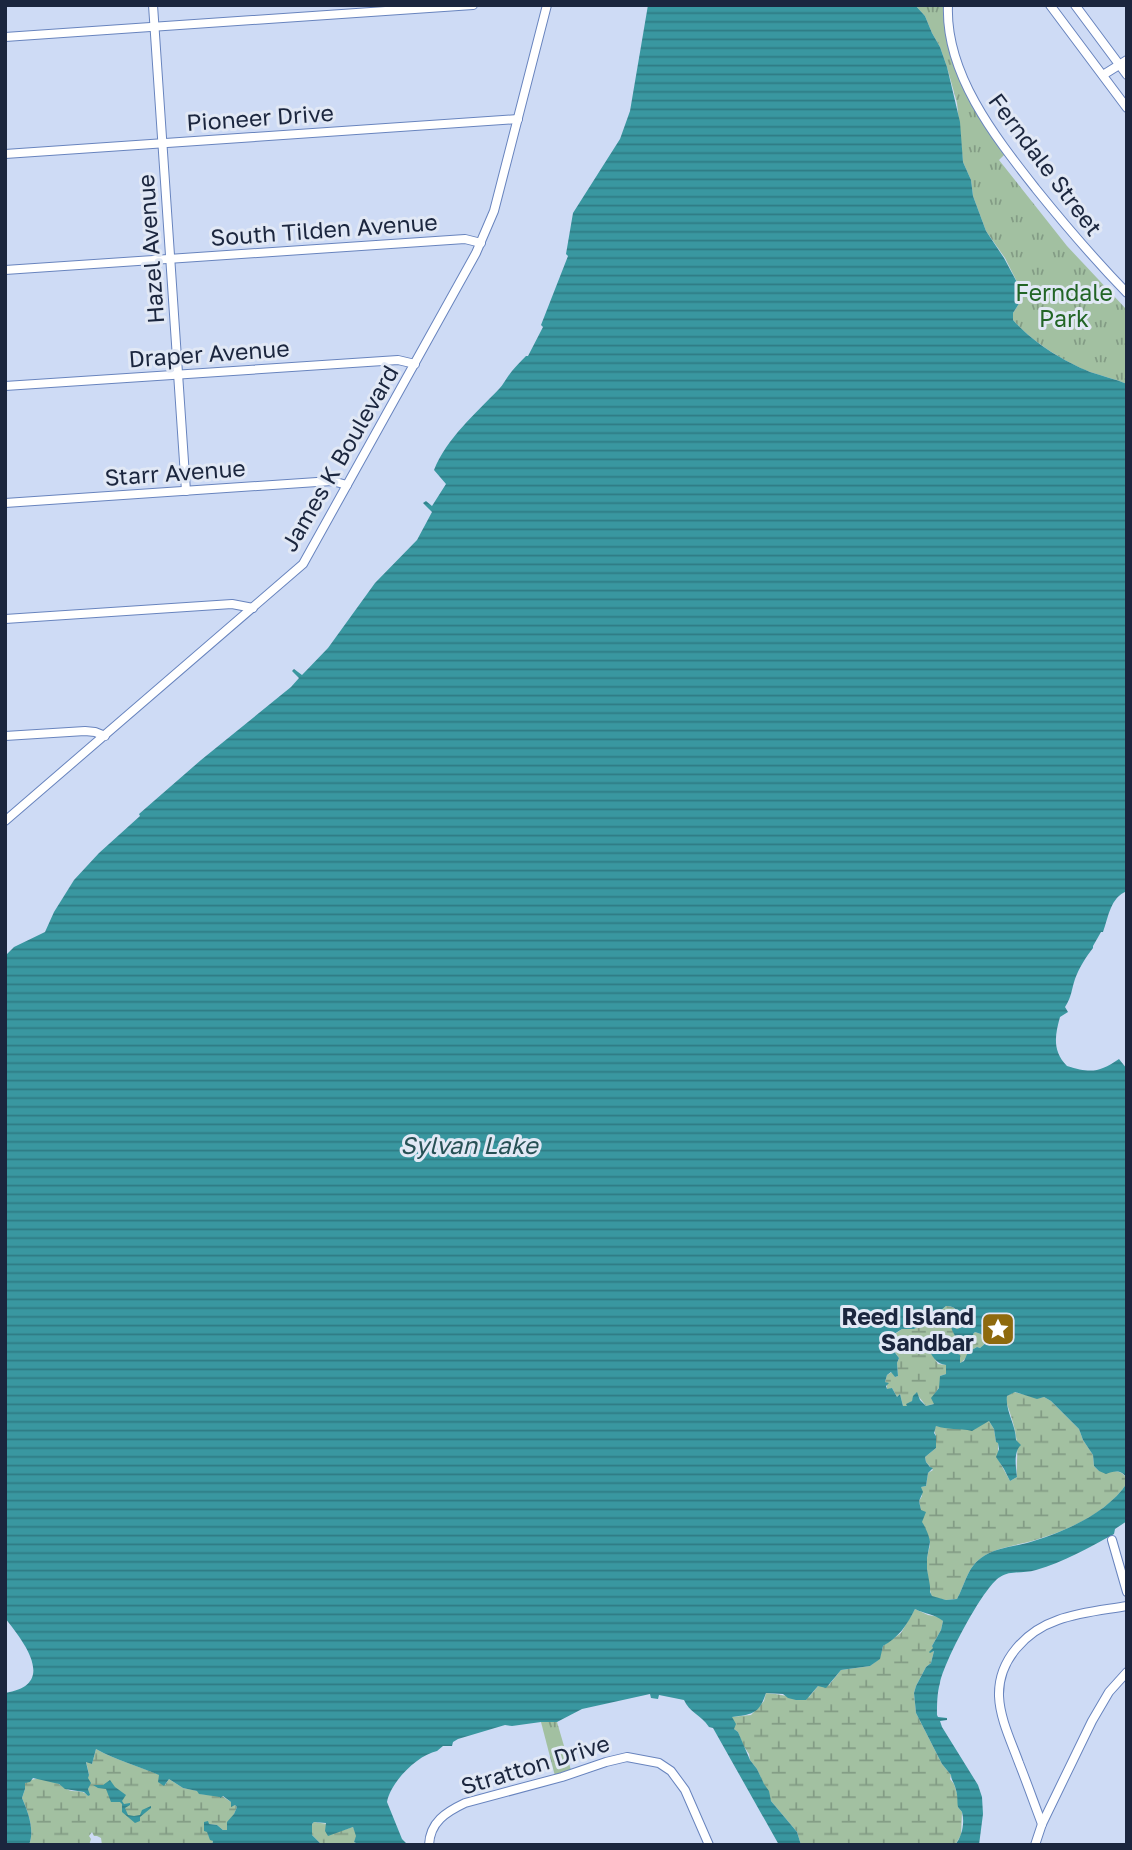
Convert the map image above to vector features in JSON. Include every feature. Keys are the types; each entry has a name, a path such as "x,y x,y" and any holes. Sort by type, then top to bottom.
{"street":[{"name":"Hazel Avenue","path":"153,5 186,491"},
{"path":"5,37 473,5"},
{"name":"James K Boulevard","path":"5,821 303,564 481,243 494,211 547,5"},
{"name":"Ferndale Street","path":"948,5 949,29 959,69 979,109 1016,163 1057,215 1089,254 1127,293"},
{"path":"1050,5 1127,108"},
{"path":"1075,5 1123,62 1127,75"},
{"path":"1103,75 1123,62"},
{"name":"Pioneer Drive","path":"5,154 518,119"},
{"name":"South Tilden Avenue","path":"5,270 465,239 481,243"},
{"name":"Draper Avenue","path":"5,386 398,360 415,364"},
{"name":"Starr Avenue","path":"5,503 332,481 347,485"},
{"path":"5,619 232,604 253,608"},
{"path":"5,736 85,731 105,736"},
{"path":"1112,1540 1127,1592"},
{"path":"1042,1824 1006,1730 1001,1709 999,1693 1006,1666 1017,1646 1034,1631 1056,1620 1127,1606"},
{"path":"1035,1845 1042,1824 1092,1721 1109,1692 1127,1672"},
{"name":"Stratton Drive","path":"429,1845 431,1831 436,1823 465,1803 627,1757 659,1763 671,1771 691,1801 709,1845"}],"green space":[{"name":"Ferndale Park","path":"915,5 943,5 949,48 955,66 971,102 1005,154 999,160 1067,246 1127,310 1127,384 1090,372 1059,357 1029,336 1013,320 1013,313 1020,302 1021,290 1005,258 986,231 963,162 957,103 947,67 925,16"},
{"path":"946,1306 958,1311 966,1323 957,1329 951,1326 956,1338 961,1336 974,1339 975,1332 981,1334 987,1342 980,1348 973,1349 960,1363 959,1353 953,1352 952,1344 947,1340 944,1342 951,1350 949,1354 929,1350 938,1364 946,1365 946,1374 940,1376 940,1386 934,1395 934,1404 926,1406 916,1393 907,1406 903,1406 900,1394 897,1397 892,1388 887,1390 885,1382 887,1375 892,1372 895,1377 898,1376 899,1358 893,1349 895,1342 891,1337 902,1329 924,1326 923,1322 926,1323"},
{"path":"1014,1392 1037,1398 1044,1397 1051,1401 1079,1429 1093,1455 1094,1466 1099,1471 1121,1473 1127,1483 1108,1504 1085,1520 1032,1541 999,1549 981,1558 969,1572 957,1599 932,1597 927,1568 930,1543 922,1523 919,1501 922,1496 921,1487 926,1486 928,1473 933,1470 925,1457 936,1448 934,1430 936,1426 964,1429 989,1421 998,1442 998,1459 1010,1481 1017,1477 1017,1441 1006,1401 1007,1396"},
{"path":"915,1609 939,1617 943,1621 932,1646 932,1652 934,1651 931,1663 926,1667 914,1693 916,1713 954,1784 959,1800 958,1807 962,1812 961,1835 955,1845 801,1845 797,1832 771,1801 738,1732 734,1729 731,1717 751,1715 764,1701 766,1693 809,1697 818,1686 829,1685 841,1670 870,1666 879,1659 883,1646 901,1633"},
{"path":"541,1722 557,1722 571,1770 555,1776"},
{"path":"96,1749 160,1775 165,1785 169,1779 200,1794 222,1796 231,1802 231,1806 237,1807 227,1831 209,1824 208,1834 213,1841 212,1845 102,1845 101,1838 94,1836 92,1832 89,1845 29,1845 31,1827 22,1798 25,1783 36,1779 49,1780 88,1796 89,1775 86,1761 92,1764"},
{"path":"314,1822 327,1824 334,1833 353,1827 357,1836 354,1842 360,1845 322,1845 312,1835"}],"water":[{"name":"Sylvan Lake","path":"648,5 915,5 925,16 947,67 960,122 963,162 986,231 1021,290 1020,302 1013,313 1013,320 1029,336 1059,357 1090,372 1127,384 1127,891 1114,903 1103,932 1075,979 1065,1007 1068,1012 1060,1017 1056,1043 1059,1055 1067,1066 1094,1070 1119,1059 1127,1069 1127,1481 1122,1473 1106,1474 1094,1466 1093,1455 1079,1429 1044,1397 1037,1399 1015,1392 1007,1396 1016,1440 1021,1445 1016,1456 1017,1477 1010,1481 996,1457 998,1443 989,1421 972,1431 936,1426 936,1448 925,1457 926,1462 933,1468 928,1473 926,1486 921,1487 923,1492 919,1501 921,1510 926,1512 922,1522 930,1540 927,1569 930,1592 932,1596 946,1600 957,1599 969,1572 981,1558 997,1550 1055,1534 1083,1521 1108,1504 1127,1483 1127,1521 1115,1529 1114,1534 1066,1559 1036,1570 1000,1577 975,1609 949,1659 939,1687 937,1715 947,1718 940,1721 942,1727 978,1785 982,1797 979,1845 955,1845 961,1834 963,1821 957,1794 951,1775 942,1764 916,1713 916,1686 931,1663 934,1651 929,1652 943,1621 915,1609 902,1630 883,1646 880,1659 870,1666 841,1670 826,1688 818,1686 806,1700 766,1693 761,1705 754,1712 732,1717 736,1724 734,1729 769,1791 771,1801 797,1832 801,1845 779,1845 713,1728 684,1700 659,1695 658,1699 651,1698 650,1694 582,1709 557,1722 505,1725 458,1739 452,1746 443,1746 430,1753 406,1770 394,1786 387,1802 402,1839 408,1845 360,1845 354,1842 356,1836 353,1827 328,1836 325,1831 326,1823 314,1822 312,1835 322,1845 212,1845 213,1841 204,1831 204,1822 208,1821 209,1824 227,1830 227,1822 237,1807 235,1805 231,1807 231,1802 223,1796 220,1798 199,1794 169,1779 164,1786 158,1782 159,1775 96,1749 92,1764 86,1762 91,1783 88,1796 84,1792 65,1789 59,1784 33,1778 25,1783 22,1798 31,1827 31,1839 29,1845 5,1845 5,1693 21,1688 30,1681 33,1672 27,1650 5,1618 5,956 14,947 45,932 74,880 140,816 139,814 291,687 299,678 292,671 294,669 302,675 328,648 375,583 417,540 432,512 423,503 426,501 432,506 446,484 434,470 446,447 528,356 543,327 541,325 568,256 566,254 573,213 620,139 630,111","holes":["946,1306 958,1311 966,1323 957,1329 954,1325 951,1326 956,1338 961,1335 965,1339 975,1339 975,1332 981,1334 987,1342 968,1352 960,1363 960,1355 953,1351 950,1338 944,1339 946,1347 951,1350 948,1354 941,1354 928,1347 932,1356 946,1365 946,1374 940,1376 939,1388 931,1398 934,1404 926,1406 917,1392 912,1401 903,1406 900,1394 897,1397 892,1388 887,1389 889,1383 885,1382 891,1372 895,1377 898,1376 899,1358 893,1350 895,1342 891,1336 902,1329 924,1326 923,1322 940,1314"]},
{"path":"110,1780 126,1795 122,1801 124,1804 130,1803 125,1808 128,1815 140,1815 142,1810 151,1806 140,1817 140,1821 135,1823 122,1812 120,1802 111,1802 106,1789 93,1785 103,1785"}],"place":[{"name":"Reed Island Sandbar","path":"998,1329"}]}
